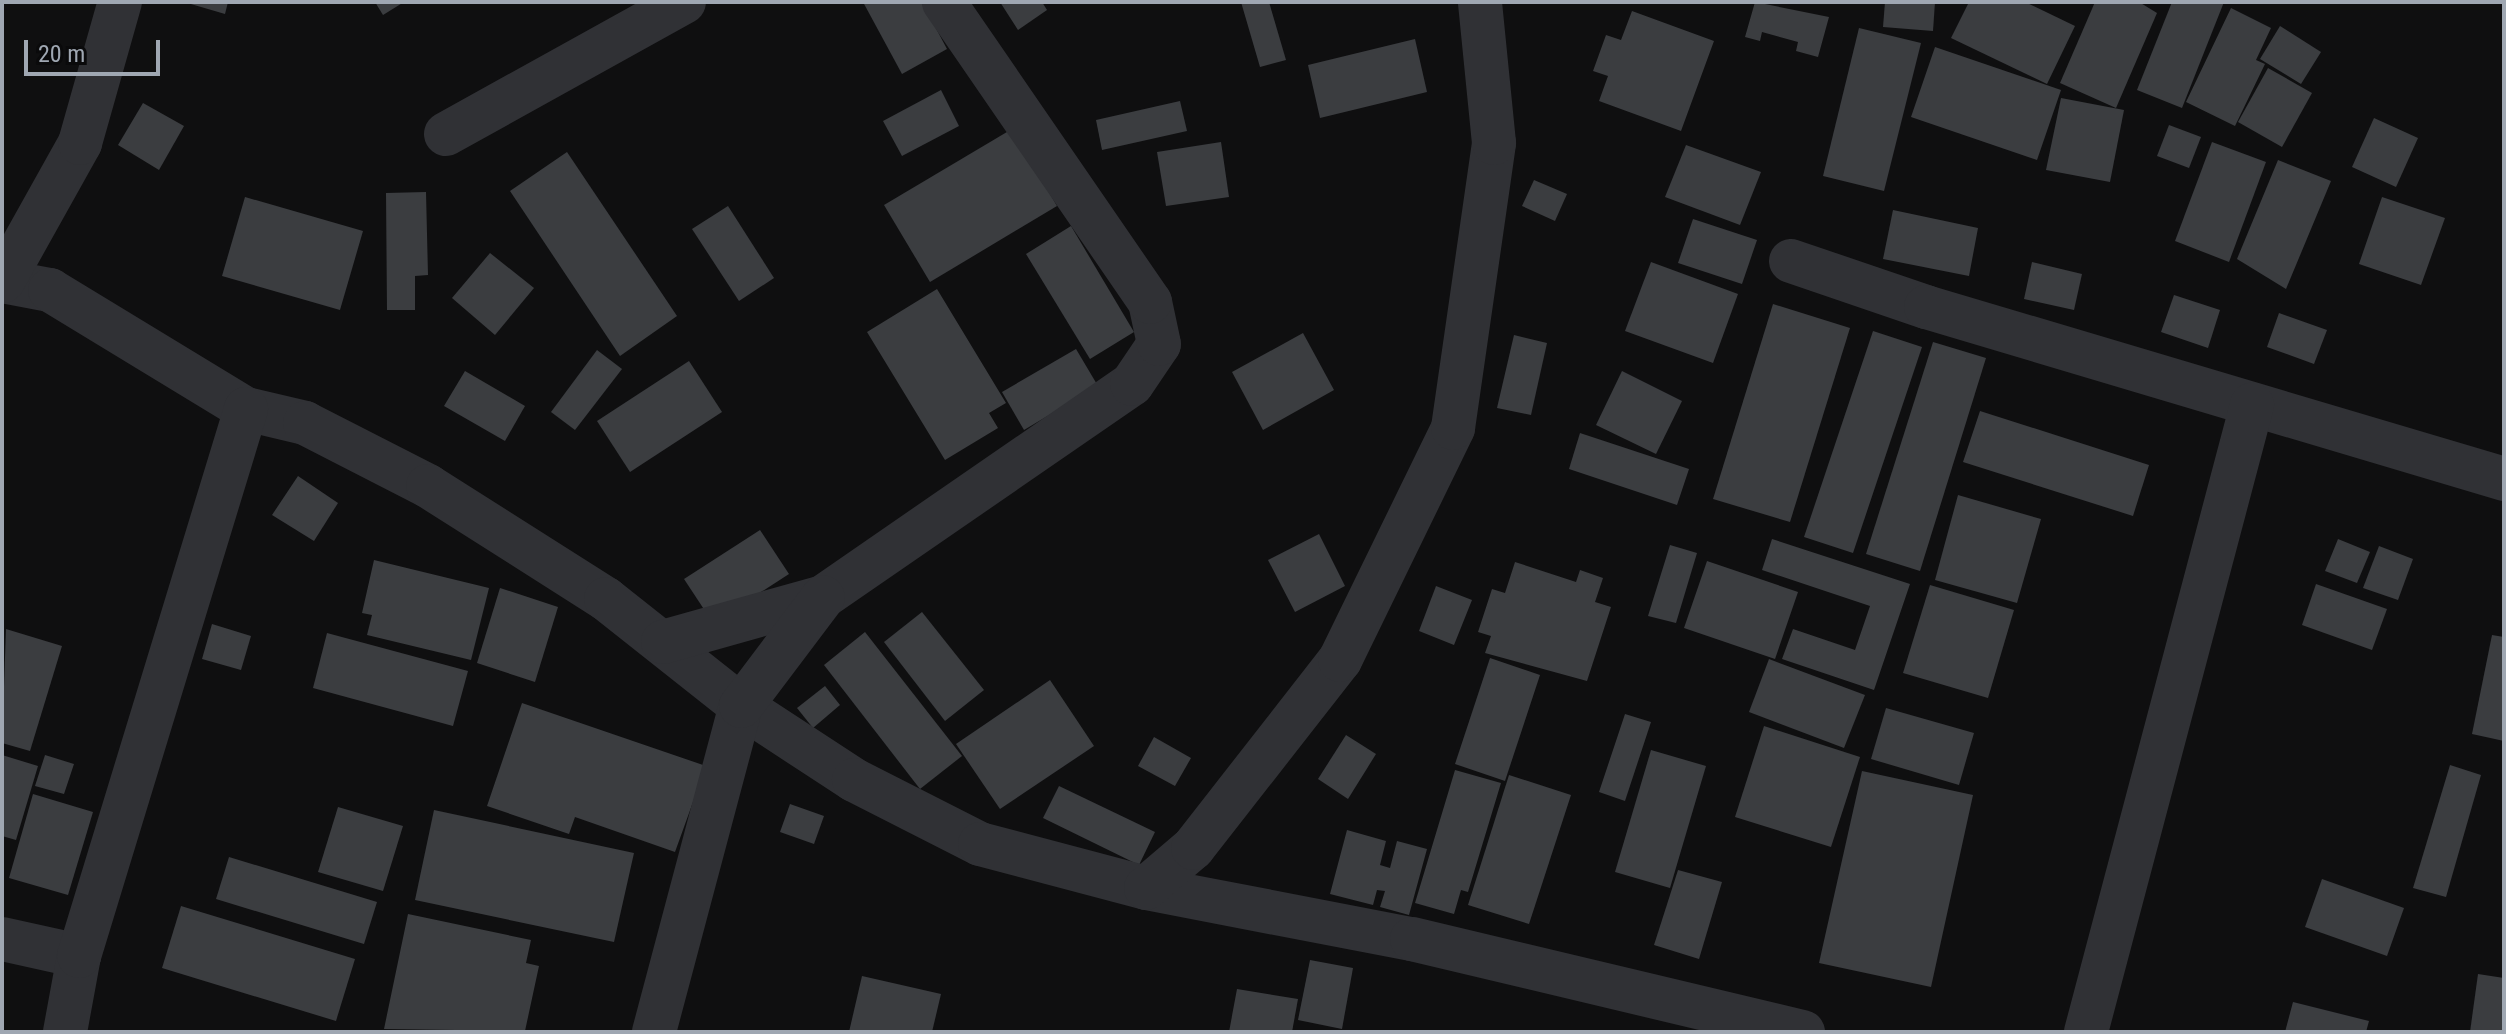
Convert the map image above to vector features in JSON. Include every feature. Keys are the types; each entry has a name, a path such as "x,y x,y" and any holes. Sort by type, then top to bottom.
{"street":[{"path":"120,2 80,143 2,281 50,290 246,409 305,423 428,486 525,544 663,642 741,706 924,820 980,844 1146,888 1412,939 1803,1032"},
{"path":"446,134 684,2"},
{"path":"654,1032 741,706 823,597 1132,384 1159,344 1150,302 944,2"},
{"path":"1146,888 1193,848 1340,660 1453,428 1494,143 1480,2"},
{"path":"1791,261 2252,405 2504,479"},
{"path":"2086,1032 2252,405"},
{"path":"65,1032 79,956 246,409"},
{"path":"663,642 823,597"},
{"path":"2,939 79,956"}],"building":[{"path":"184,2 228,2 225,14"},
{"path":"375,2 404,2 383,15"},
{"path":"863,2 922,2 947,49 902,74"},
{"path":"1000,2 1042,2 1047,10 1018,30"},
{"path":"1241,2 1269,2 1286,60 1260,67"},
{"path":"1755,2 1829,17 1818,57 1796,51 1798,42 1762,32 1760,41 1745,37"},
{"path":"1885,2 1935,2 1933,31 1883,27"},
{"path":"1969,2 2025,2 2075,26 2047,84 1951,38"},
{"path":"2095,2 2139,2 2157,13 2116,108 2060,83"},
{"path":"2172,2 2224,2 2182,108 2137,90"},
{"path":"2231,8 2271,28 2256,60 2265,64 2235,126 2186,102"},
{"path":"1632,11 1714,41 1681,131 1599,101 1608,76 1593,71 1606,35 1621,40"},
{"path":"2280,26 2321,52 2301,84 2260,59"},
{"path":"1859,28 1921,43 1884,191 1823,176"},
{"path":"1415,39 1427,92 1320,118 1308,65"},
{"path":"1935,47 2061,90 2037,160 1911,117"},
{"path":"2268,68 2312,93 2282,147 2238,122"},
{"path":"941,90 959,126 902,156 883,121"},
{"path":"2061,98 2124,110 2110,182 2046,170"},
{"path":"1180,101 1187,131 1102,150 1096,120"},
{"path":"143,103 184,126 159,170 118,145"},
{"path":"2374,118 2418,138 2396,187 2352,167"},
{"path":"2169,125 2201,137 2189,168 2157,156"},
{"path":"1012,129 1057,206 930,282 884,205"},
{"path":"1221,142 1229,197 1166,206 1157,152"},
{"path":"2212,142 2266,162 2229,262 2175,241"},
{"path":"1686,145 1761,172 1740,225 1665,197"},
{"path":"567,152 677,316 620,356 510,191"},
{"path":"2278,160 2331,181 2286,289 2237,259"},
{"path":"1534,180 1567,194 1555,221 1522,206"},
{"path":"426,192 428,275 415,276 415,310 387,310 386,193"},
{"path":"245,197 363,231 340,310 222,276"},
{"path":"2382,197 2445,218 2421,285 2359,264"},
{"path":"728,206 774,278 739,301 692,229"},
{"path":"1893,210 1978,228 1969,276 1883,259"},
{"path":"1693,219 1757,240 1742,284 1678,263"},
{"path":"1071,226 1134,332 1090,359 1026,254"},
{"path":"490,253 534,288 495,335 452,298"},
{"path":"1651,262 1738,294 1713,363 1625,331"},
{"path":"2032,262 2082,274 2074,310 2024,299"},
{"path":"937,289 1006,403 989,413 998,428 945,460 867,332"},
{"path":"2174,295 2220,310 2208,348 2161,332"},
{"path":"1773,304 1850,328 1790,522 1713,499"},
{"path":"2279,313 2327,330 2314,364 2267,347"},
{"path":"1873,331 1922,347 1853,553 1804,537"},
{"path":"1303,333 1334,390 1263,430 1232,372"},
{"path":"1514,335 1547,343 1531,415 1497,408"},
{"path":"1933,342 1986,358 1920,571 1866,554"},
{"path":"1076,349 1098,386 1024,430 1002,392"},
{"path":"597,350 622,369 575,430 551,412"},
{"path":"689,361 722,412 630,472 597,421"},
{"path":"465,371 525,406 505,441 444,406"},
{"path":"1622,371 1682,401 1656,454 1596,425"},
{"path":"1980,411 2149,465 2133,516 1963,462"},
{"path":"1580,433 1689,469 1677,505 1569,469"},
{"path":"298,476 338,503 314,541 272,515"},
{"path":"1958,495 2041,519 2017,603 1935,580"},
{"path":"760,530 789,574 713,623 684,579"},
{"path":"1319,534 1345,586 1295,612 1268,560"},
{"path":"1772,539 1910,584 1874,690 1782,659 1793,629 1855,650 1870,606 1762,570"},
{"path":"2338,539 2370,552 2357,583 2325,571"},
{"path":"1670,545 1697,553 1676,623 1648,616"},
{"path":"2379,546 2413,559 2398,600 2363,588"},
{"path":"374,560 489,588 471,660 367,635 372,615 362,613"},
{"path":"1707,561 1798,592 1775,659 1684,628"},
{"path":"1515,562 1576,582 1580,570 1603,578 1595,602 1611,607 1587,681 1485,653 1491,636 1478,632 1492,589 1505,593"},
{"path":"2316,584 2387,609 2372,650 2302,625"},
{"path":"1930,585 2014,610 1988,698 1903,673"},
{"path":"1436,586 1472,600 1454,645 1419,631"},
{"path":"500,588 558,607 535,682 477,663"},
{"path":"922,612 984,690 945,721 884,642"},
{"path":"212,624 251,636 241,670 202,659"},
{"path":"6,629 62,646 30,751 2,743"},
{"path":"865,632 962,756 920,789 824,665"},
{"path":"327,633 468,671 453,726 313,688"},
{"path":"2492,635 2504,637 2504,741 2472,734"},
{"path":"1490,658 1540,675 1505,781 1455,764"},
{"path":"1769,659 1865,695 1844,748 1749,712"},
{"path":"1050,680 1094,746 1000,809 956,744"},
{"path":"825,686 840,705 813,728 797,708"},
{"path":"522,703 706,766 675,852 575,817 569,834 487,806"},
{"path":"1886,708 1974,733 1959,785 1871,759"},
{"path":"1625,714 1651,722 1625,801 1599,792"},
{"path":"1764,726 1860,757 1831,847 1735,817"},
{"path":"1346,735 1376,754 1348,799 1318,779"},
{"path":"1154,737 1191,758 1175,786 1138,766"},
{"path":"1651,750 1706,766 1670,888 1615,872"},
{"path":"2,755 38,766 16,840 2,836"},
{"path":"45,755 74,764 64,794 35,786"},
{"path":"2450,765 2481,775 2446,897 2413,888"},
{"path":"1455,770 1501,783 1468,892 1461,890 1454,914 1415,903"},
{"path":"1862,771 1973,795 1931,987 1819,963"},
{"path":"1509,775 1571,795 1529,924 1468,905"},
{"path":"1059,786 1155,832 1139,865 1043,818"},
{"path":"33,794 93,812 68,895 9,878"},
{"path":"790,804 824,816 814,844 780,832"},
{"path":"338,807 403,826 383,891 318,872"},
{"path":"434,810 634,853 614,942 415,900"},
{"path":"1347,830 1386,841 1380,865 1390,868 1397,841 1427,849 1409,915 1380,907 1385,891 1377,890 1373,905 1330,894"},
{"path":"229,857 377,902 364,944 216,899"},
{"path":"1678,870 1722,882 1699,959 1654,945"},
{"path":"2322,879 2404,908 2387,956 2305,927"},
{"path":"181,906 355,959 336,1021 162,968"},
{"path":"408,914 531,940 526,963 539,966 525,1031 384,1029"},
{"path":"1310,960 1353,968 1342,1029 1298,1020"},
{"path":"2478,974 2504,978 2504,1032 2470,1032"},
{"path":"862,976 941,994 932,1032 849,1032"},
{"path":"1237,989 1298,999 1292,1032 1229,1032"},
{"path":"2293,1002 2369,1021 2366,1032 2285,1032"}]}
